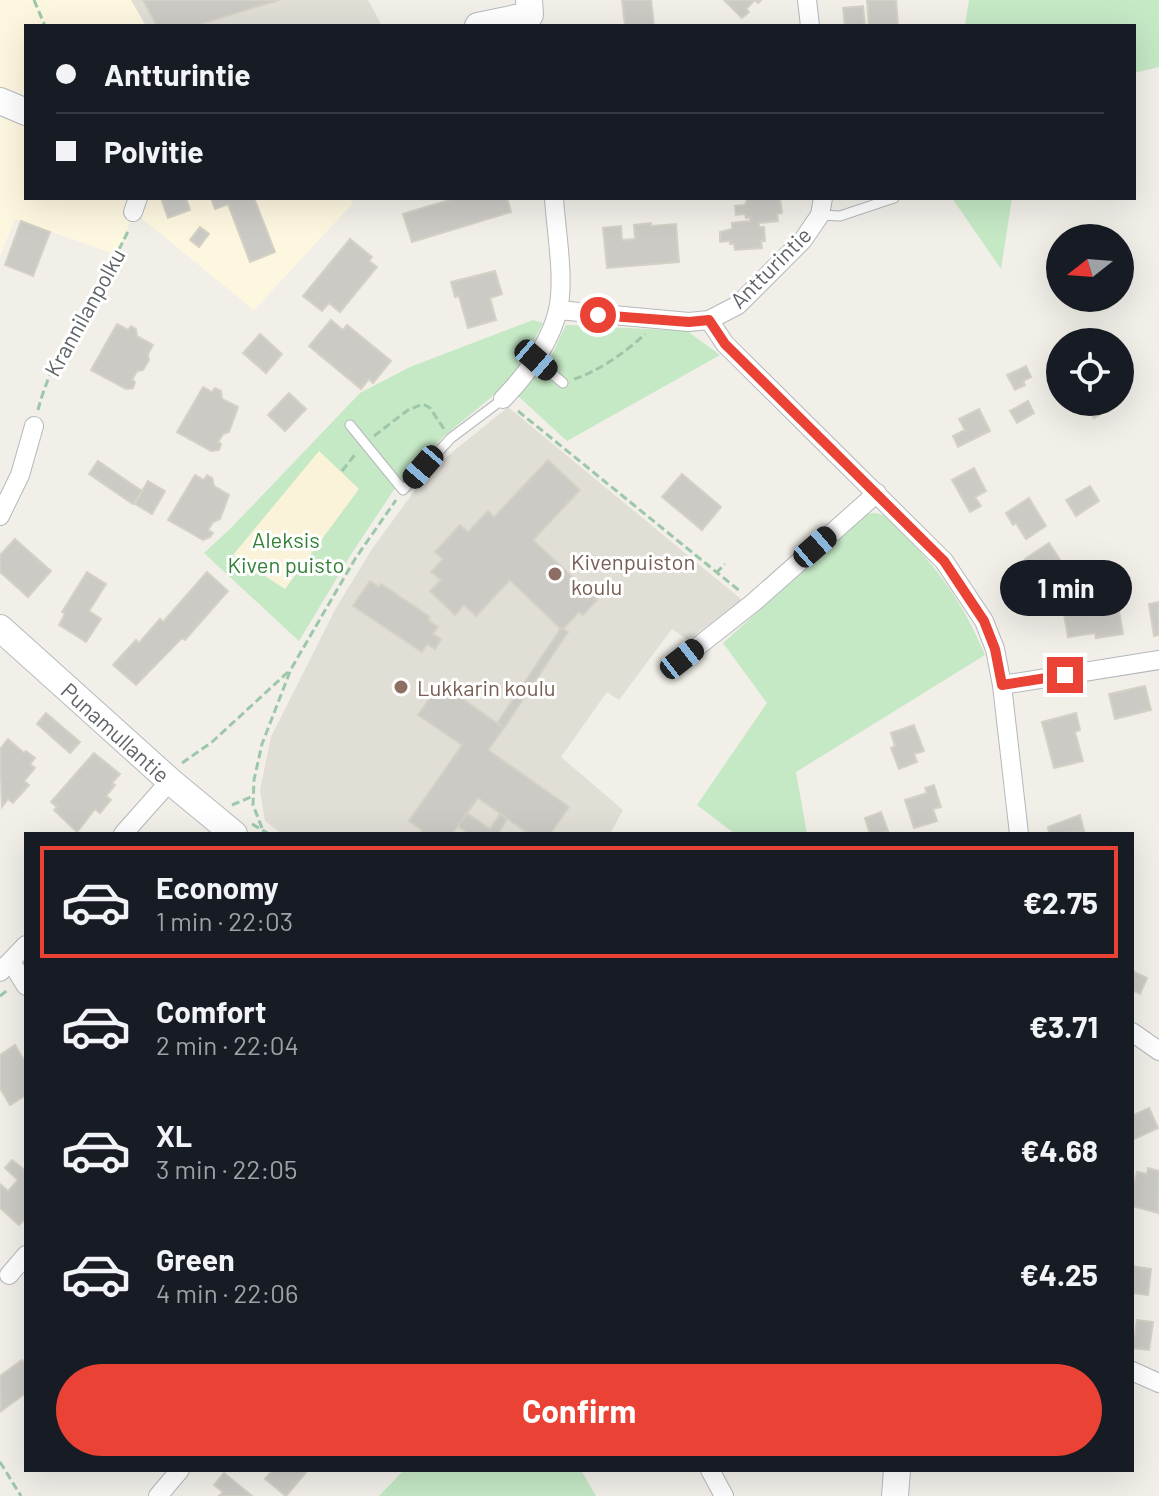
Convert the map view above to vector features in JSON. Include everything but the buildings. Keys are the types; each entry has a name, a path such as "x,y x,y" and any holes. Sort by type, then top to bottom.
{"street":[{"path":"807,0 810,24"},
{"path":"487,24 530,14"},
{"path":"0,101 24,111"},
{"path":"503,399 536,360 558,310 554,200"},
{"name":"Antturintie","path":"558,310 689,322 709,320 738,305 803,240 822,206"},
{"path":"709,320 725,344 944,561 984,621 995,649 1002,685 1019,832"},
{"path":"0,516 20,475 34,426"},
{"path":"682,659 754,602 877,493"},
{"name":"Punamullantie","path":"0,628 172,774 232,832"},
{"path":"1002,685 1159,660"},
{"path":"125,832 172,774"},
{"path":"24,947 6,967 24,984"},
{"path":"1134,1033 1159,1051"},
{"path":"9,1275 24,1257"},
{"path":"1134,1372 1159,1383"},
{"path":"158,1496 178,1472"},
{"path":"711,1472 724,1496"},
{"path":"895,1496 897,1472"}],"lane":[{"path":"822,206 840,216 888,200"},
{"path":"536,360 563,383"},
{"path":"350,425 403,490 451,438 503,399"}],"path":[{"path":"34,0 44,24"},
{"name":"Krannilanpolku","path":"34,426 52,365 117,255 130,228 136,205"},
{"path":"563,383 585,376 633,346 660,320"},
{"path":"503,399 754,602"},
{"path":"342,471 365,445 408,410 423,404 430,408 451,438"},
{"path":"267,832 262,828 253,797 254,780 262,744 291,669 355,559 403,490"},
{"path":"716,573 725,564"},
{"path":"172,774 212,742 291,669"},
{"path":"225,808 253,797"},
{"path":"0,1462 21,1496"}],"shaded area":[{"path":"0,0 131,0 145,24 24,24 24,200 351,200 353,203 254,310 134,212 117,255 15,219 0,256"},
{"path":"131,0 368,0 381,24 145,24"},
{"path":"508,407 742,600 688,640 672,629 619,700 607,692 561,757 623,810 611,832 279,832 265,821 260,790 271,737 336,608 372,549 429,471"}],"green space":[{"path":"969,0 1159,0 1159,67 1136,73 1136,24 965,24"},
{"path":"953,200 1012,200 1001,269"},
{"name":"Aleksis Kiven puisto","path":"533,320 543,323 520,368 505,386 443,437 393,491 299,641 204,553 360,393 410,367"},
{"path":"566,325 687,331 720,355 567,441 518,396 551,357"},
{"path":"867,514 885,516 894,523 933,566 970,622 985,655 796,772 807,832 732,832 697,805 767,703 723,643"},
{"path":"402,1472 582,1472 596,1496 379,1496"}],"sand":[{"path":"319,451 359,489 285,589 233,555"}],"place":[{"name":"Kivenpuiston koulu","path":"555,574"},
{"name":"Lukkarin koulu","path":"401,687"}],"route":[{"path":"598,315 689,322 709,320 725,344 944,561 984,621 995,649 1002,685 1065,675"}]}
